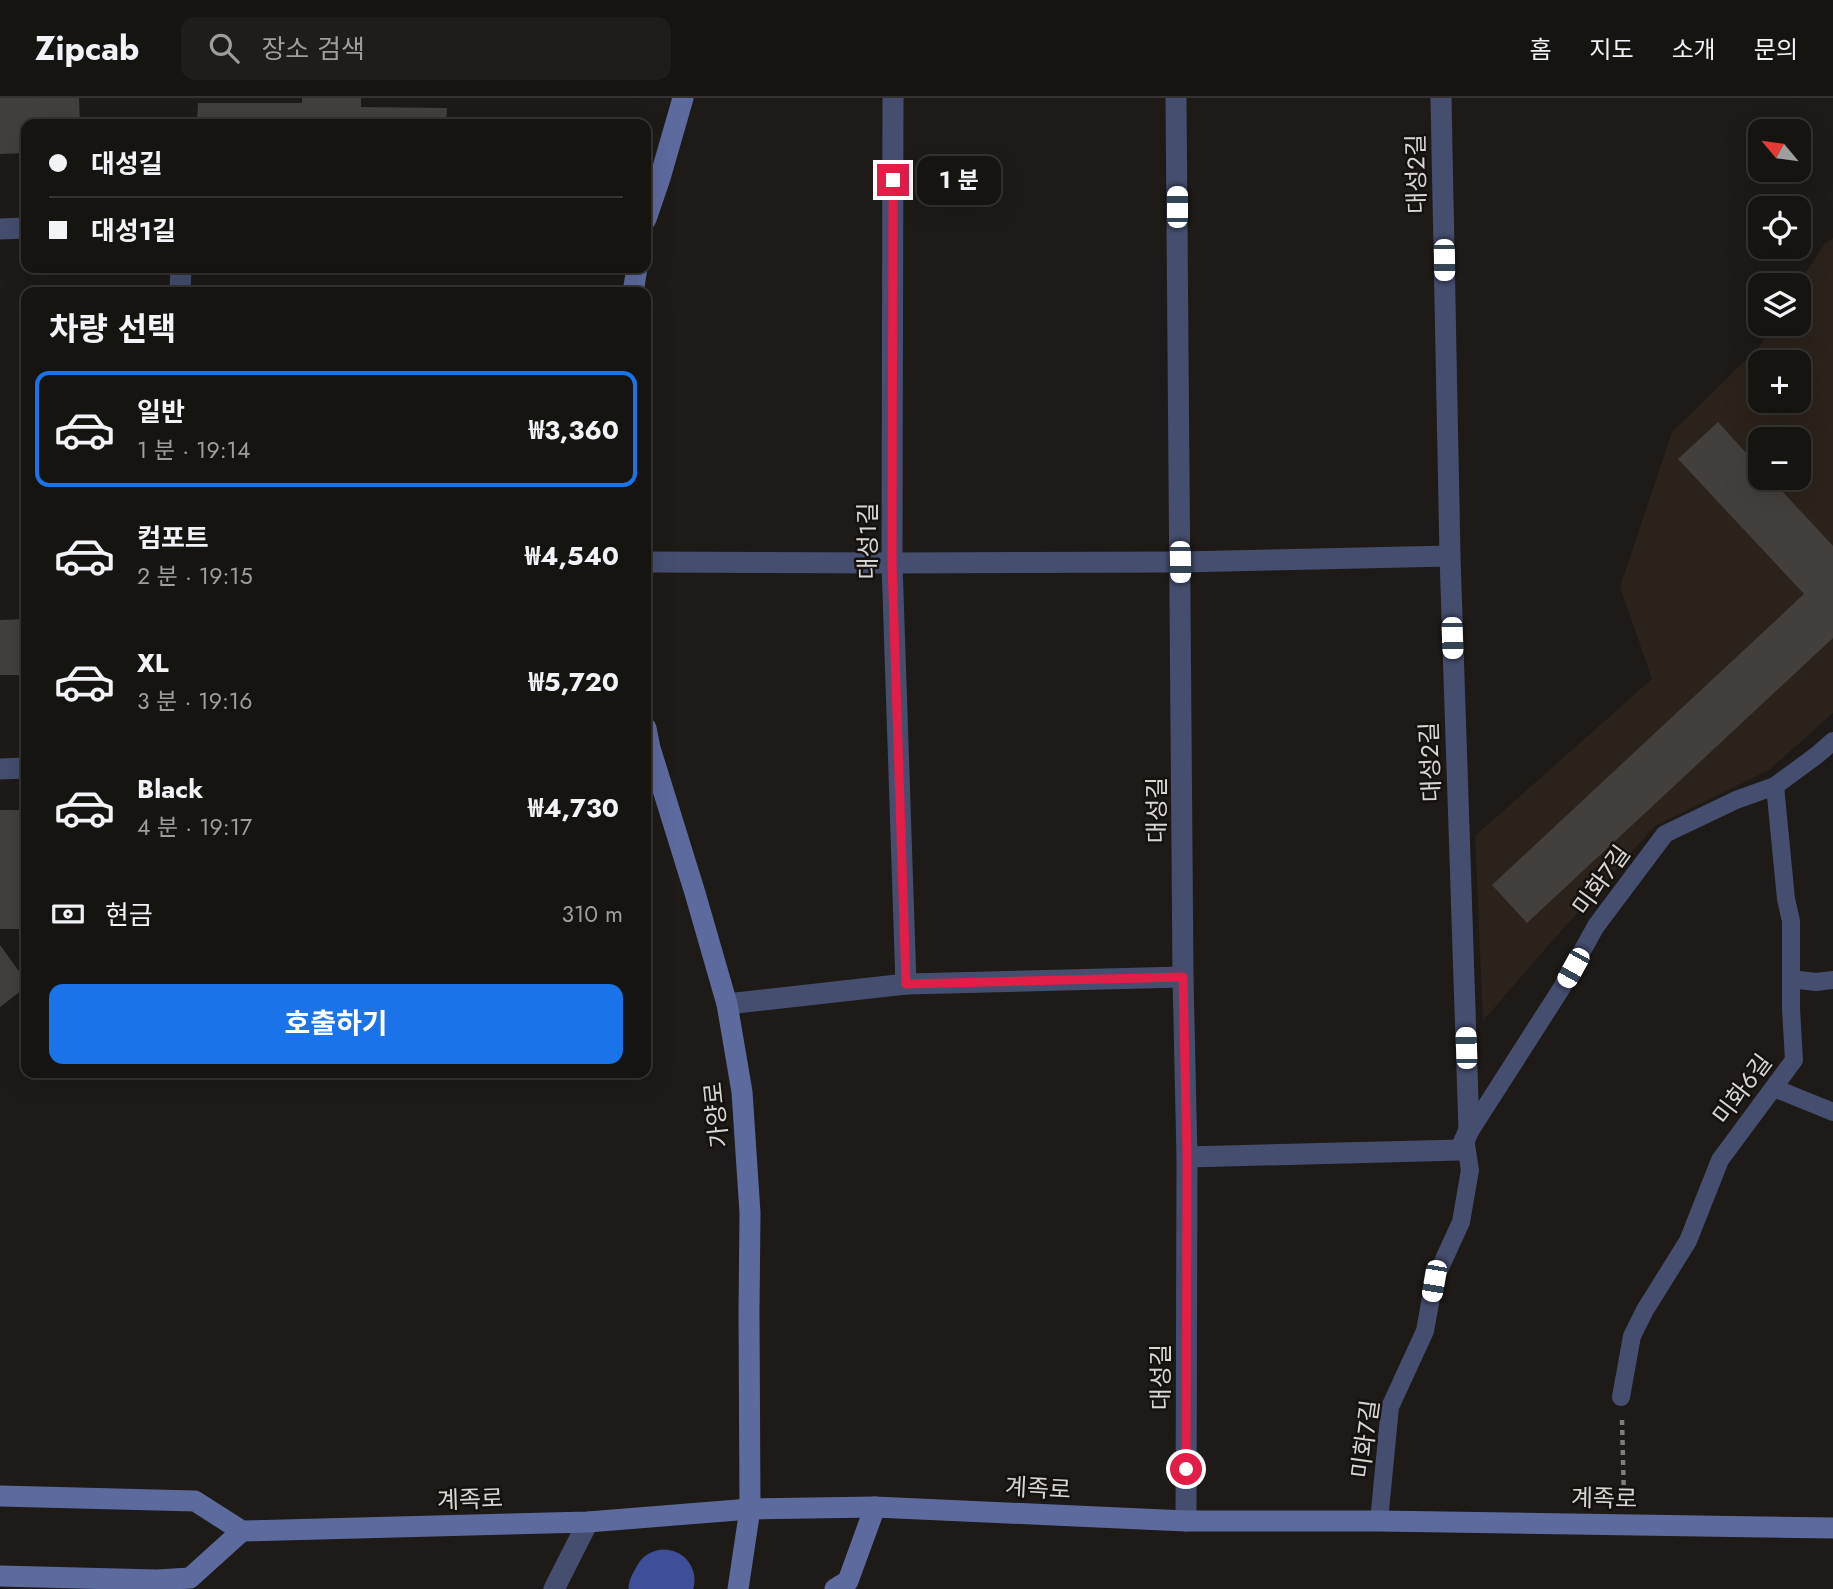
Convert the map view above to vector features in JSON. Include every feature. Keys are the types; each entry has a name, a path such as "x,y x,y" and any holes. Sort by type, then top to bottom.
{"main road":[{"path":"651,204 683,98"},
{"name":"가양로","path":"651,751 727,1004 742,1092 750,1213 750,1509 738,1589"},
{"path":"0,1496 195,1501 242,1531 190,1578 157,1585 0,1576"},
{"path":"835,1589 848,1581 875,1507"},
{"name":"계족로","path":"242,1531 588,1522 750,1509 875,1507 1186,1521 1833,1528"}],"street":[{"name":"대성1길","path":"893,98 892,563 906,984"},
{"name":"대성길","path":"1177,98 1183,977 1187,1157 1186,1521"},
{"name":"대성2길","path":"1441,98 1450,556 1469,1130 1465,1139"},
{"path":"0,229 21,228"},
{"path":"651,562 1180,562 1450,556"},
{"path":"0,769 21,768"},
{"path":"727,1004 906,984 1183,977"},
{"path":"1187,1157 1460,1150 1465,1139"},
{"path":"554,1589 588,1522"}],"lane":[{"name":"미화7길","path":"1379,1521 1390,1407 1425,1331 1434,1281 1461,1222 1470,1170 1465,1139 1561,989 1596,926 1665,834 1736,800 1775,786 1833,741"},
{"name":"미화6길","path":"1621,1396 1632,1336 1688,1241 1720,1160 1794,1060 1791,921 1786,899 1775,786"},
{"path":"1791,979 1833,981"},
{"path":"1774,1088 1833,1112"}],"path":[{"path":"1623,1452 1625,1524"}],"shaded area":[{"path":"1833,238 1833,713 1769,770 1655,826 1483,1021 1475,836 1652,679 1620,587 1672,432 1748,358 1748,413 1811,413 1811,350 1756,350 1766,336 1811,336 1811,273 1806,273 1825,243"}],"building":[{"path":"0,98 79,98 80,119 21,119 21,153 0,154"},
{"path":"302,98 361,98 361,107 447,108 446,119 197,119 198,103 302,103"},
{"path":"1718,422 1748,455 1748,490 1781,490 1833,546 1833,638 1527,923 1492,885 1804,594 1678,459"},
{"path":"21,619 21,675 0,675 0,620"},
{"path":"0,810 21,810 21,929 0,929"},
{"path":"0,945 21,974 21,991 0,1007"}],"waterway":[{"path":"659,1589 664,1580"}],"route":[{"path":"893,180 892,563 906,984 1183,977 1187,1157 1186,1469"}]}
